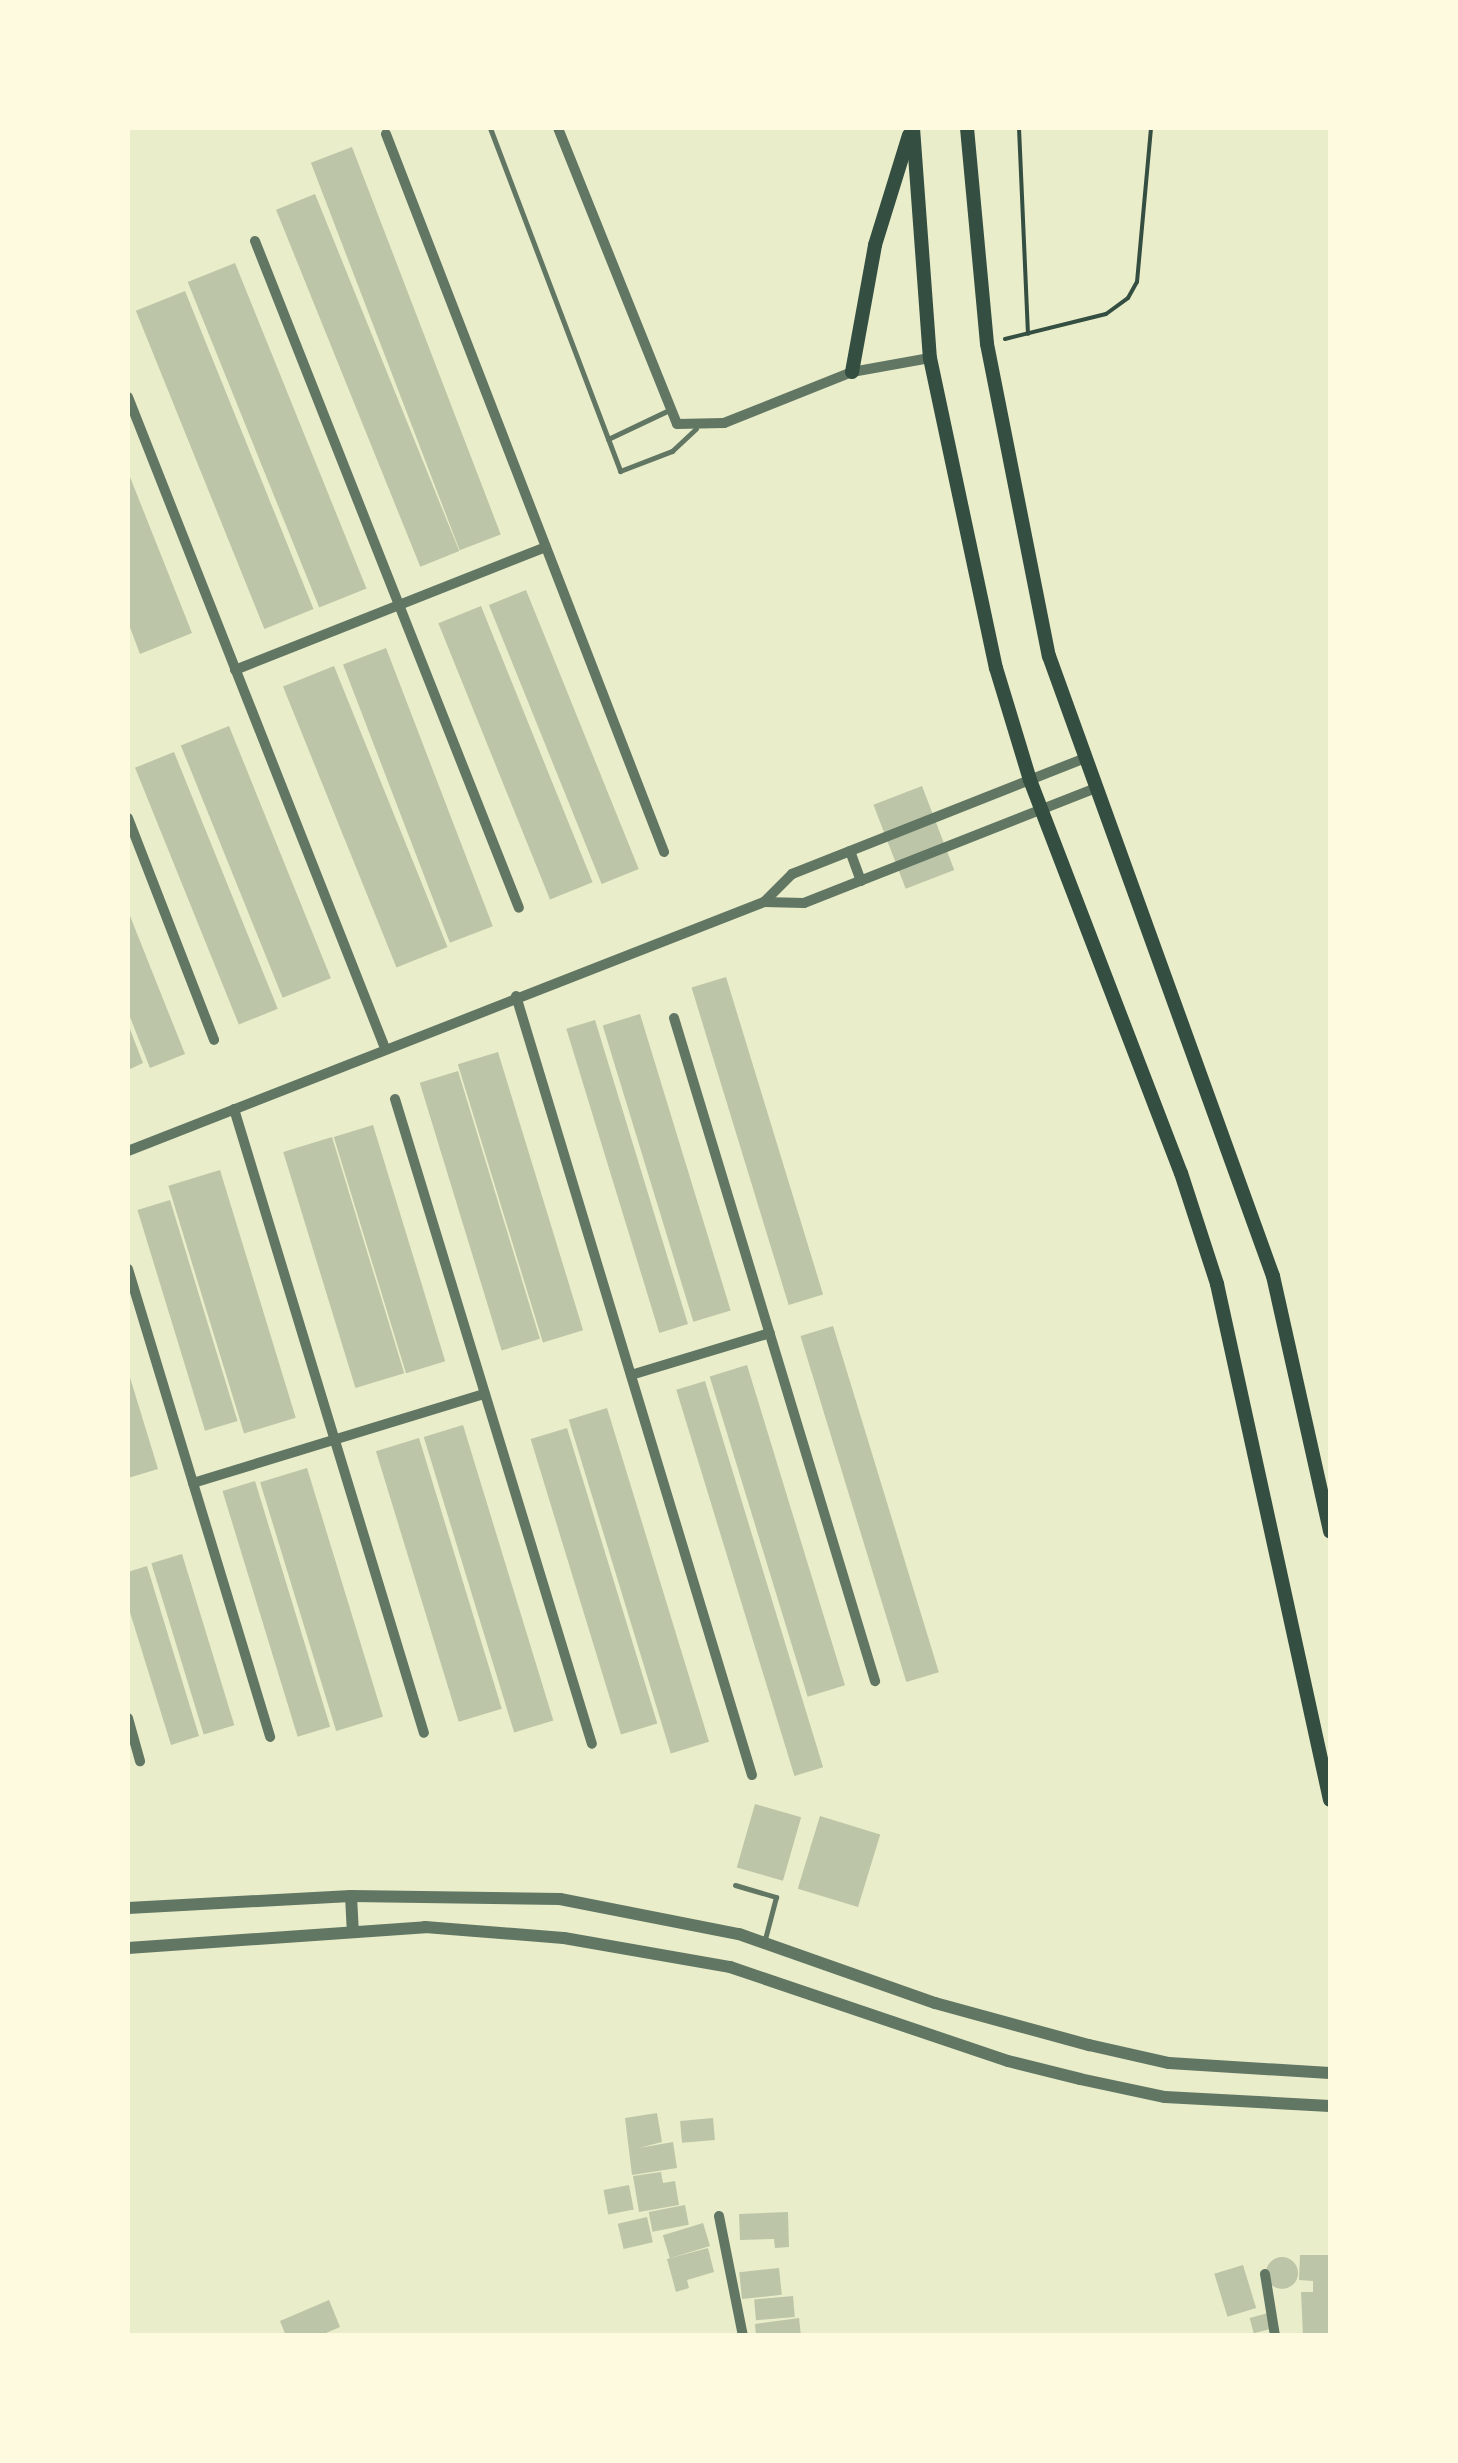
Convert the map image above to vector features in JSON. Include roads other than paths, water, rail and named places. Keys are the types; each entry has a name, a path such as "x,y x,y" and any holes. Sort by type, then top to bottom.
{"main road":[{"path":"912,128 930,358 961,528 1030,780 1182,1173 1217,1284 1330,1800"},
{"path":"852,372 876,245 912,128"},
{"path":"967,128 987,344 1028,567 1083,759 1273,1276 1330,1532"}],"street":[{"path":"558,128 667,410 677,424 696,428 852,372 930,358"},
{"path":"386,134 664,852"},
{"path":"254,241 519,908"},
{"path":"128,397 385,1048"},
{"path":"235,670 546,546"},
{"path":"764,902 792,874 1083,759"},
{"path":"128,1151 764,902 804,903 1094,789"},
{"path":"128,818 214,1040"},
{"path":"850,851 861,880"},
{"path":"516,996 752,1775"},
{"path":"674,1018 875,1681"},
{"path":"395,1099 592,1744"},
{"path":"234,1109 424,1733"},
{"path":"128,1268 270,1737"},
{"path":"631,1375 770,1334"},
{"path":"193,1483 485,1394"},
{"path":"128,1718 140,1760"},
{"path":"352,1896 353,1931"},
{"path":"128,1908 352,1896 560,1899 667,1916 764,1942 1052,2037 1168,2063 1330,2073"},
{"path":"128,1948 353,1931 477,1927 730,1968 1008,2062 1080,2079 1164,2096 1330,2106"},
{"path":"718,2216 743,2336"},
{"path":"1265,2274 1275,2336"}],"lane":[{"path":"490,128 620,471 672,451 696,428"},
{"path":"608,439 667,410"},
{"path":"736,1886 776,1897 764,1942"}]}
